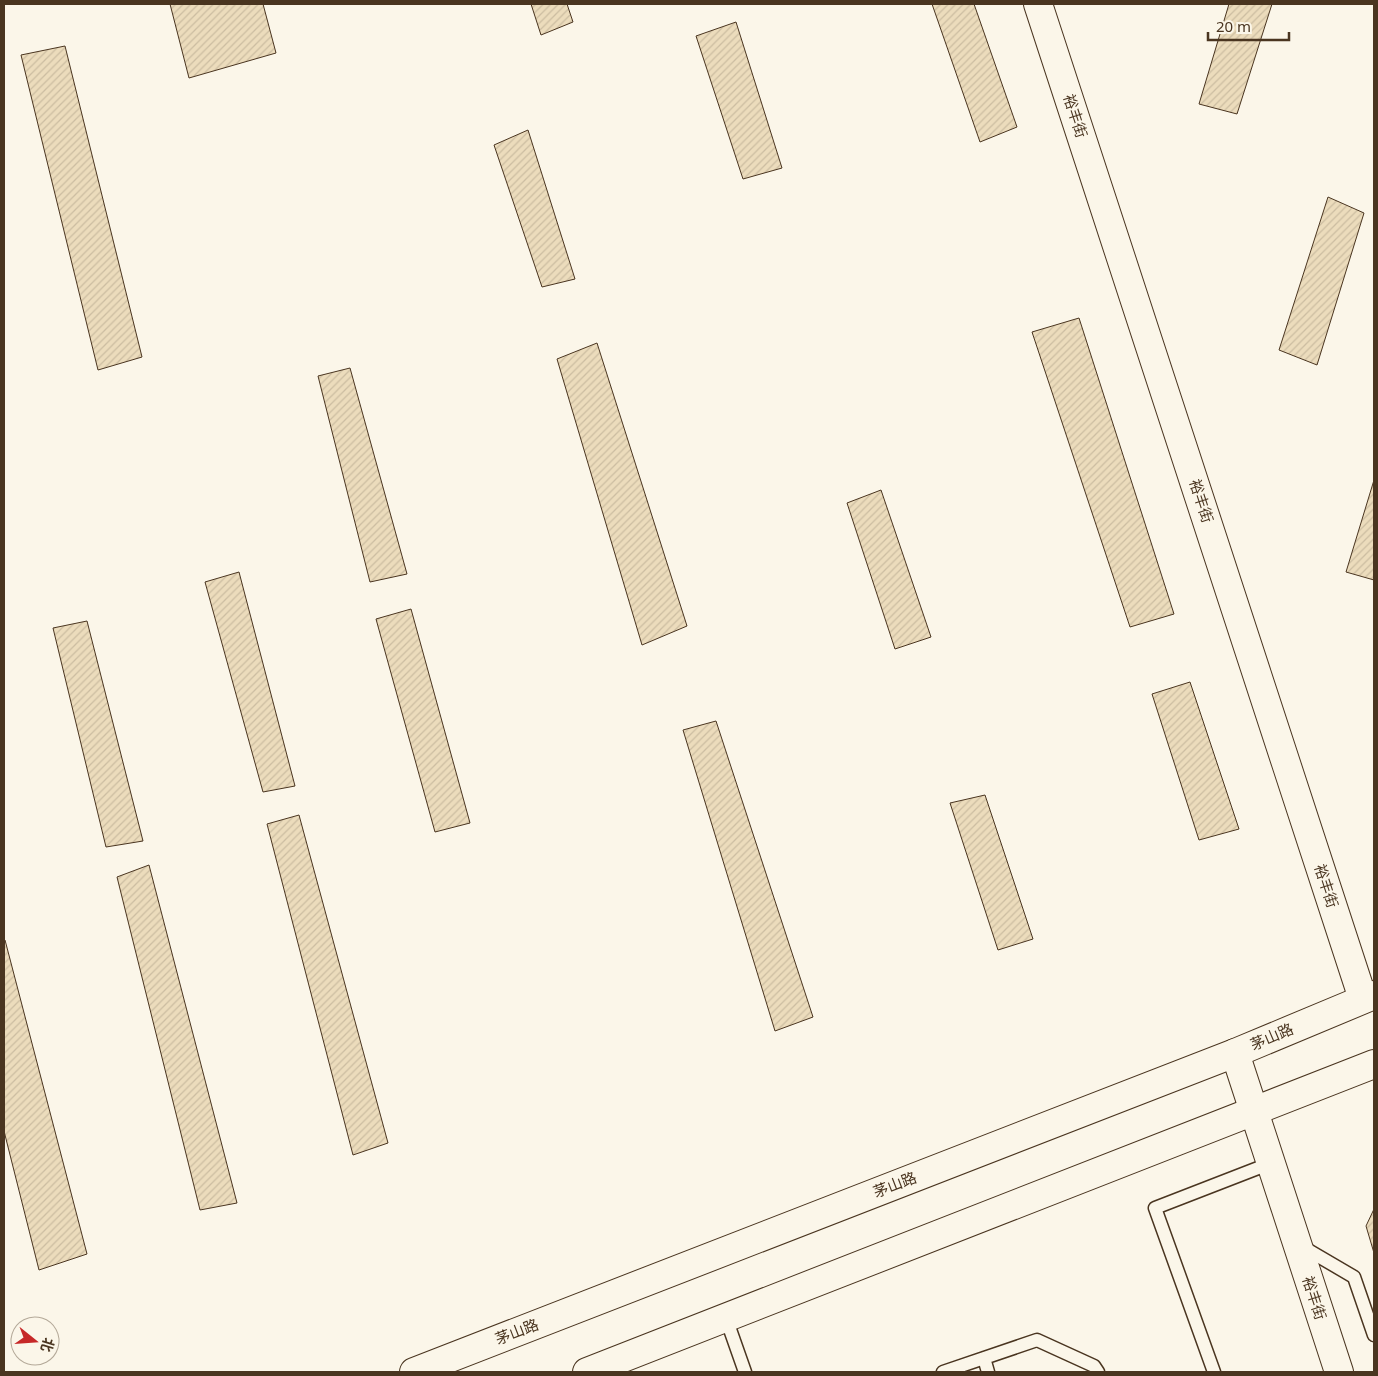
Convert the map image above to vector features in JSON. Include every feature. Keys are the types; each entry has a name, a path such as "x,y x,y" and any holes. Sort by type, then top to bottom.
{"main road":[{"name":"裕丰街","path":"1038,4 1369,997"},
{"name":"茅山路","path":"414,1372 1235,1053 1369,997"},
{"name":"裕丰街","path":"1235,1053 1339,1372"},
{"path":"587,1372 1374,1064"}],"lane":[{"path":"1214,1372 1154,1208 1271,1163"},
{"path":"1296,1243 1354,1277 1374,1335"},
{"path":"726,1318 745,1372"},
{"path":"943,1372 1037,1340 1094,1366 1098,1372"},
{"path":"984,1358 988,1372"}],"building":[{"path":"170,4 263,4 276,53 189,78"},
{"path":"531,4 567,4 573,22 541,35"},
{"path":"932,4 974,4 1017,127 980,142"},
{"path":"1229,4 1272,4 1237,114 1199,104"},
{"path":"736,22 782,168 743,179 696,36"},
{"path":"65,46 142,357 98,370 21,55"},
{"path":"528,130 575,279 542,287 494,145"},
{"path":"1328,197 1364,213 1317,365 1279,350"},
{"path":"1079,318 1174,614 1130,627 1032,332"},
{"path":"597,343 687,626 642,645 557,359"},
{"path":"350,368 407,574 370,582 318,376"},
{"path":"1374,480 1374,580 1346,572"},
{"path":"881,490 931,637 895,649 847,503"},
{"path":"239,572 295,786 263,792 205,582"},
{"path":"411,609 470,823 435,832 376,619"},
{"path":"87,621 143,841 106,847 53,628"},
{"path":"1190,682 1239,829 1199,840 1152,694"},
{"path":"716,721 813,1017 775,1031 683,730"},
{"path":"985,795 1033,939 998,950 950,803"},
{"path":"299,815 388,1143 353,1155 267,824"},
{"path":"149,865 237,1203 200,1210 117,877"},
{"path":"4,940 87,1254 39,1270 4,1131"},
{"path":"1374,1209 1374,1253 1366,1226"}]}
